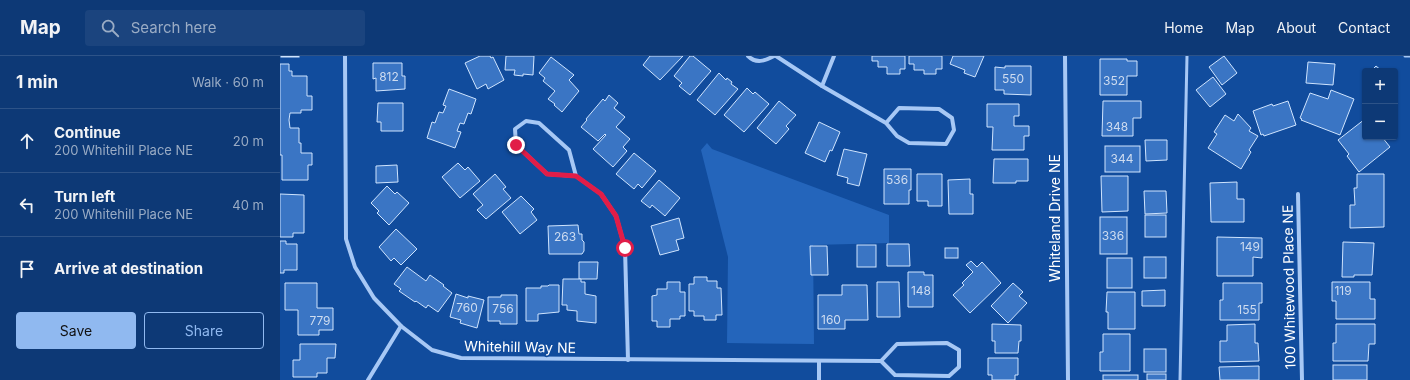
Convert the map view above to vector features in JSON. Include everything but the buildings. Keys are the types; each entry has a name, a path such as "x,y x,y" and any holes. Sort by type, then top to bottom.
{"street":[{"name":"Whitehill Way NE","path":"345,56 346,239 355,267 374,298 401,326 432,350 461,358 881,361"},
{"path":"748,56 752,60 764,61 775,56 822,86 886,123 897,136 909,143 946,144 954,130 952,118 939,109 899,108 886,123"},
{"path":"822,86 834,56"},
{"name":"Whiteland Drive NE","path":"1065,56 1068,380"},
{"path":"576,176 569,150 539,123 526,121 515,129 516,145 547,174 576,176 601,194 616,216 625,248 628,360"},
{"name":"100 Whitewood Place NE","path":"1298,194 1302,380"},
{"path":"368,380 401,326"},
{"path":"947,343 959,350 959,367 949,376 895,375 881,361 897,344 947,343"},
{"path":"819,361 819,380"}],"lane":[{"path":"1180,380 1187,56"},
{"path":"1405,56 1410,56"}],"shaded area":[{"path":"707,143 712,149 889,215 889,243 813,245 814,344 727,343 728,257 701,150"}],"route":[{"path":"516,145 547,174 576,176 601,194 616,216 625,248"}]}
